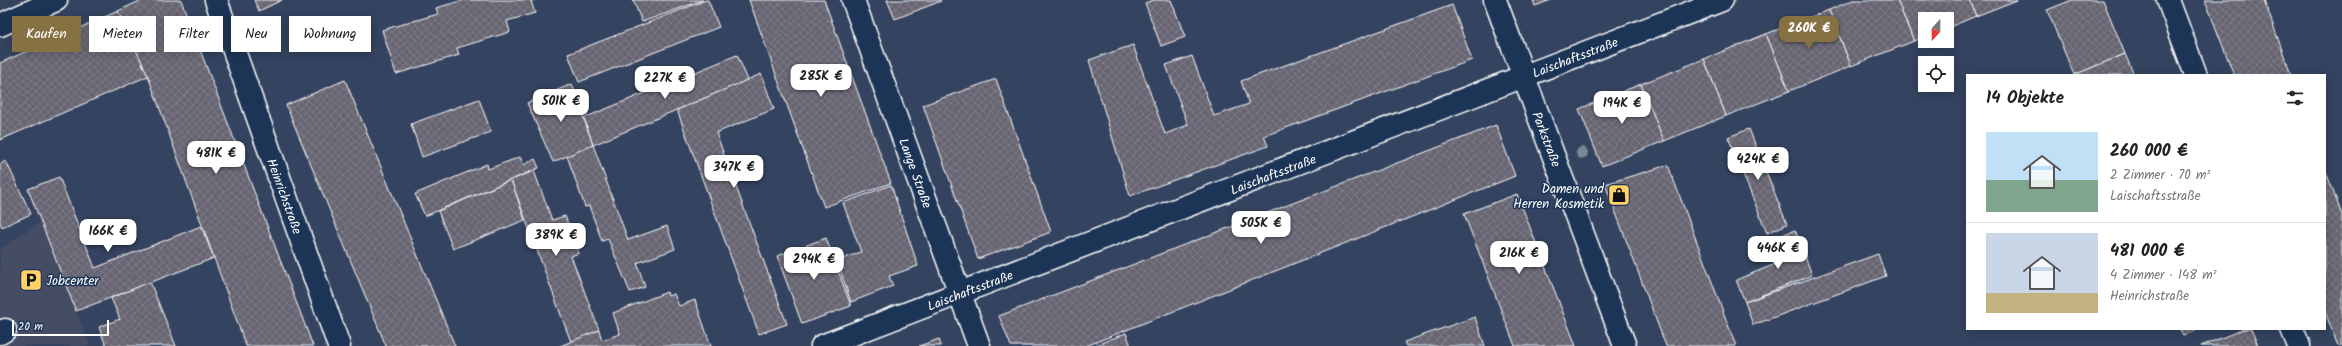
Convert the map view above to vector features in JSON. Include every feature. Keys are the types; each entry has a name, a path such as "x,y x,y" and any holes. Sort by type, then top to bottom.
{"street":[{"path":"0,25 56,0"},
{"name":"Heinrichstraße","path":"216,0 338,346"},
{"name":"Lange Straße","path":"853,0 979,346"},
{"name":"Parkstraße","path":"1495,0 1624,346"},
{"name":"Laischaftsstraße","path":"822,346 1722,0"},
{"path":"2168,0 2196,74"},
{"path":"2292,330 2299,346"}],"shaded area":[{"name":"Jobcenter","path":"41,221 90,346 0,346 0,249"}],"building":[{"path":"142,0 181,0 187,16 164,16 164,52 201,52 313,346 246,346 148,76 137,52 156,52 156,16 120,16 118,11"},
{"path":"254,0 282,0 259,11"},
{"path":"464,0 535,0 531,1 535,13 507,21 510,32 457,48 459,55 396,74 382,30 438,14 436,8"},
{"path":"633,0 703,0 642,22"},
{"path":"708,0 719,27 579,82 568,54"},
{"path":"749,0 824,0 891,183 824,207"},
{"path":"887,0 940,0 941,1 895,19"},
{"path":"1154,0 1171,0 1185,37 1161,46 1145,3"},
{"path":"1533,0 1551,0 1535,6"},
{"path":"1853,0 1897,0 1914,41 1851,66 1829,10"},
{"path":"1897,0 1970,0 1976,16 1954,25 1954,12 1918,12 1918,40 1914,41"},
{"path":"1970,0 2017,0 1976,16"},
{"path":"2072,0 2103,0 2125,54 2074,74 2047,10"},
{"path":"2205,0 2264,0 2291,74 2234,74"},
{"path":"1452,5 1472,60 1264,136 1268,146 1130,196 1089,60 1133,45 1165,134 1188,125 1166,65 1192,56 1214,116 1249,104 1241,81"},
{"path":"1829,10 1851,66 1789,91 1766,34"},
{"path":"118,11 120,16 107,16"},
{"path":"89,24 89,52 137,52 148,76 0,140 0,63 25,52 81,52 81,27"},
{"path":"1766,34 1789,91 1726,116 1704,59"},
{"path":"2125,54 2134,74 2076,74"},
{"path":"737,55 748,80 593,145 584,118"},
{"path":"1704,59 1726,116 1664,141 1641,84"},
{"path":"761,74 774,109 716,133 787,324 759,334 677,110"},
{"path":"996,79 1051,232 978,259 923,105"},
{"path":"345,80 455,346 386,346 286,105"},
{"path":"572,84 593,145 553,162 527,103"},
{"path":"1641,84 1664,141 1602,166 1579,109"},
{"path":"479,99 491,132 422,157 411,124"},
{"path":"1496,125 1515,176 1086,346 1011,346 999,316"},
{"path":"1749,129 1787,224 1767,233 1728,137"},
{"path":"593,145 628,240 667,226 675,249 637,263 645,287 630,292 608,239 602,241 589,206 585,207 567,156"},
{"path":"520,157 524,165 535,159 539,168 425,216 415,194 487,164 488,169"},
{"path":"6,161 31,214 2,227 0,223 0,164"},
{"path":"1668,165 1736,346 1666,346 1605,184"},
{"path":"534,171 552,220 565,216 579,253 571,256 599,330 571,342 511,180"},
{"path":"2326,172 2342,215 2342,346 2338,346 2326,315"},
{"path":"59,177 95,268 201,226 214,258 76,311 28,189"},
{"path":"511,180 525,220 453,249 438,211"},
{"path":"891,185 918,266 889,276 893,286 851,302 837,261 861,252 843,203"},
{"path":"1517,194 1576,346 1515,346 1464,214"},
{"path":"1795,230 1812,275 1745,302 1736,280 1783,261 1774,238"},
{"path":"826,238 851,306 802,324 777,256"},
{"path":"1878,254 1886,276 1753,325 1745,302"},
{"path":"150,282 176,346 106,346 99,327 120,319 111,298"},
{"path":"667,292 668,296 674,294 679,306 695,300 711,346 560,346 599,330 602,340 620,334 613,313"},
{"path":"1475,317 1485,346 1406,346 1404,342"},
{"path":"2180,330 2197,330 2183,336"},
{"path":"2241,330 2251,330 2258,346 2201,346"},
{"path":"1126,333 1131,346 1094,346"},
{"path":"939,339 941,346 919,346"}],"place":[{"name":"Damen und Herren Kosmetik","path":"1619,195"},
{"name":"Jobcenter","path":"31,280"}]}
